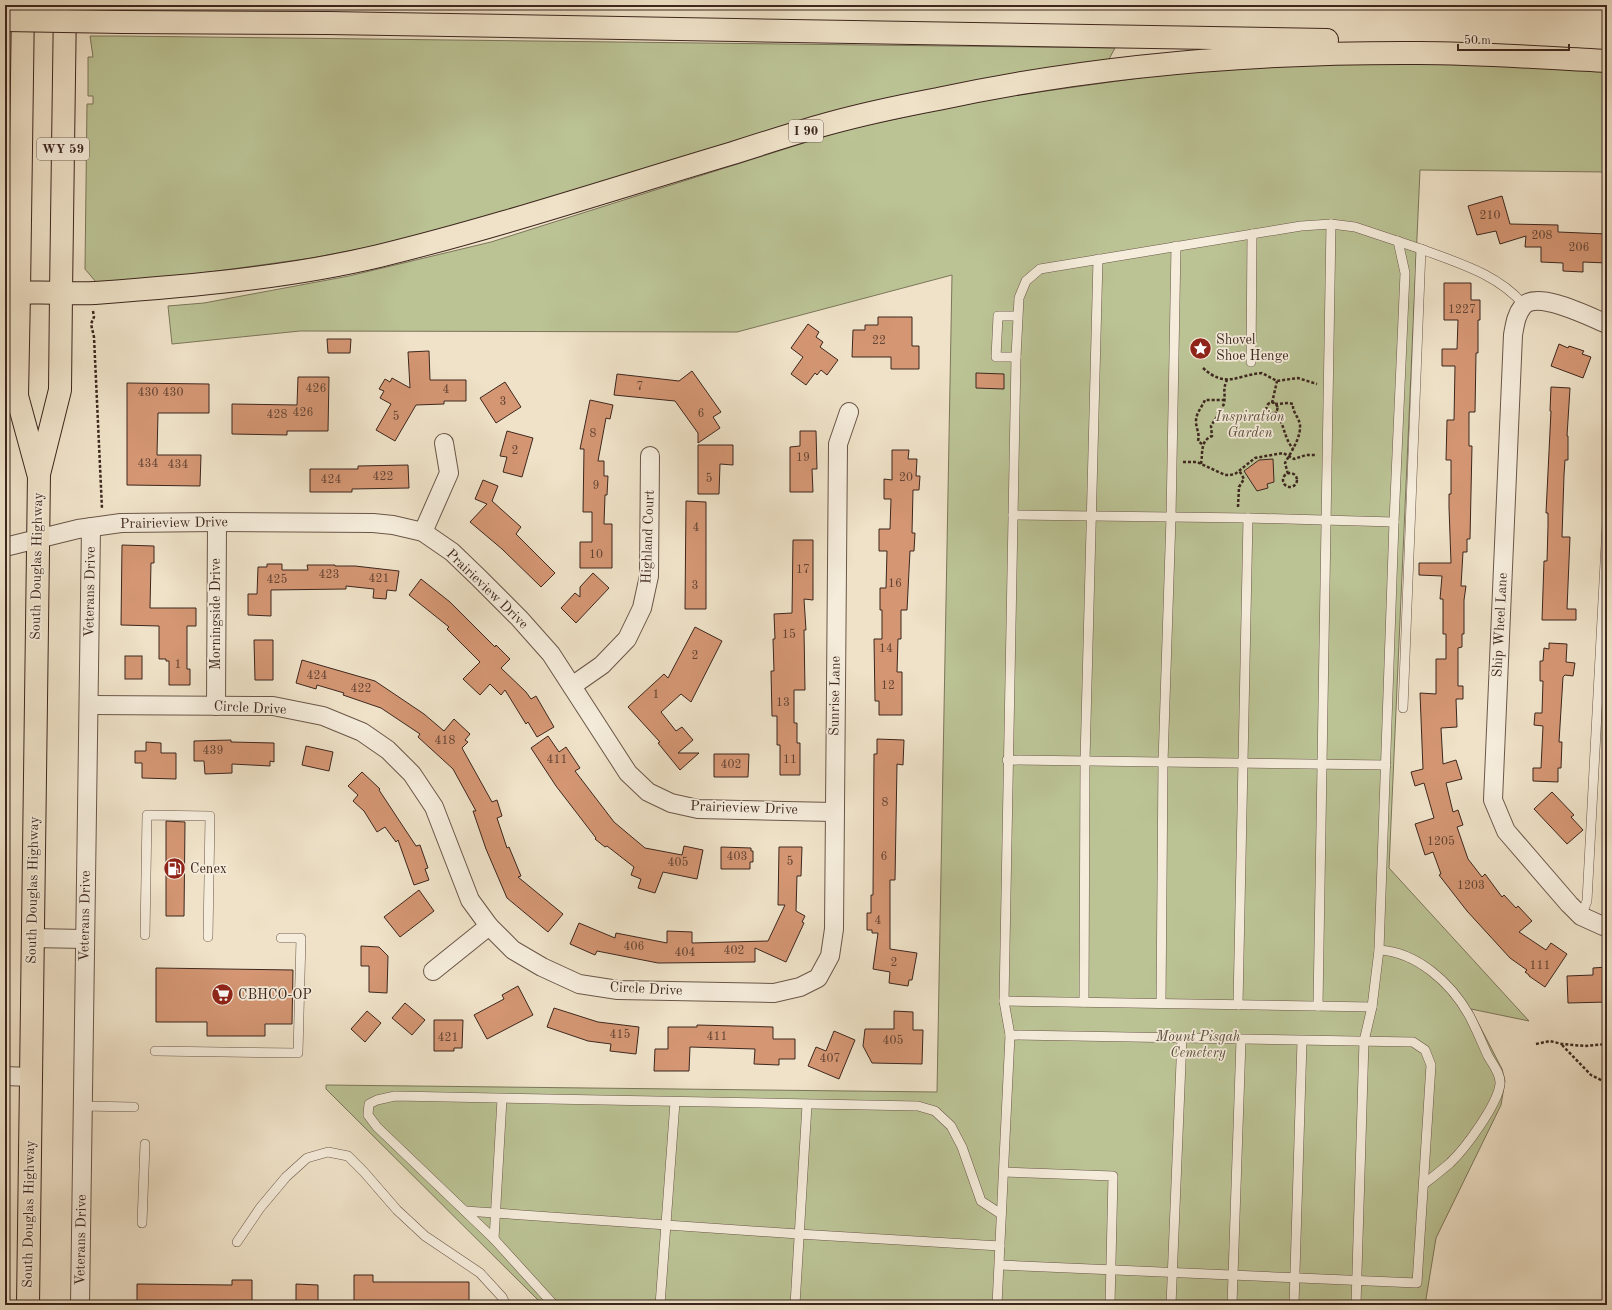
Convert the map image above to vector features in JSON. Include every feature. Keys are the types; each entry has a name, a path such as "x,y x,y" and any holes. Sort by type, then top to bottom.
{"main road":[{"name":"South Douglas Highway","path":"23,5 12,294 18,396 39,474"},
{"name":"South Douglas Highway","path":"28,1305 39,474 60,390 65,5"},
{"path":"5,20 328,23 1461,43 1607,51"},
{"name":"I 90","path":"12,294 88,294 202,284 279,275 376,257 483,228 828,124 940,98 1036,81 1122,69 1227,58 1340,54 1422,52 1607,61"}],"street":[{"path":"1524,305 1533,301 1550,302 1607,324"},
{"name":"Ship Wheel Lane","path":"1524,305 1516,319 1513,335 1492,800 1506,831 1581,916"},
{"name":"Sunrise Lane","path":"818,978 830,956 834,929 838,444 849,412"},
{"path":"423,532 449,473 444,443"},
{"name":"Highland Court","path":"572,686 602,665 627,639 642,608 649,576 650,456"},
{"name":"Prairieview Drive","path":"5,547 121,523 217,522 373,524 393,525 423,532 452,552 519,618 551,654 628,773 648,792 671,803 698,809 834,812"},
{"name":"Morningside Drive","path":"216,706 217,522"},
{"name":"Veterans Drive","path":"80,1305 91,528"},
{"name":"Circle Drive","path":"89,706 273,706 323,716 362,732 388,750 412,774 434,807 470,900 489,926 513,950 542,967 579,984 618,990 774,993 800,987 818,978"},
{"path":"1581,916 1603,926 1607,926"},
{"path":"433,972 489,926"},
{"path":"32,938 85,939"},
{"path":"5,1076 30,1077"}],"lane":[{"path":"1318,1006 1327,384 1331,224"},
{"path":"997,1305 1010,1035 1004,1001 1007,760 1016,357 1019,298 1026,281 1040,269 1301,226 1331,224 1355,227 1398,240 1484,274 1515,294 1524,305"},
{"path":"1251,362 1252,234"},
{"path":"1356,1305 1364,1041 1372,1007 1379,950 1394,522 1406,273 1398,240"},
{"path":"1161,1004 1163,762 1171,517 1176,246"},
{"path":"1403,708 1421,249"},
{"path":"1084,1002 1085,761 1093,516 1098,259"},
{"path":"1016,357 996,357 998,316 1018,316"},
{"path":"1013,515 1243,518 1394,522"},
{"path":"1238,1005 1243,764 1243,518"},
{"path":"1581,916 1587,901 1607,525"},
{"path":"1007,760 1386,766"},
{"path":"145,936 147,815 210,816 208,937"},
{"path":"155,1051 298,1053 301,938 281,938"},
{"path":"1379,950 1392,950 1418,961 1444,983 1468,1014 1499,1075 1500,1083 1496,1099 1473,1135 1451,1162 1424,1184"},
{"path":"1004,1001 1372,1007"},
{"path":"1000,1265 1417,1283 1431,1065 1425,1050 1413,1042 1010,1035"},
{"path":"1171,1305 1182,1038"},
{"path":"1232,1305 1241,1040"},
{"path":"1294,1305 1302,1041"},
{"path":"554,1305 494,1239 377,1127 368,1115 369,1104 377,1100 395,1096 918,1106 935,1112 951,1126 962,1147 980,1201 1001,1214"},
{"path":"494,1239 502,1099"},
{"path":"660,1305 675,1102"},
{"path":"795,1305 798,1234 807,1105"},
{"path":"82,1106 134,1107"},
{"path":"142,1223 145,1144"},
{"path":"237,1242 260,1208 286,1177 307,1158 328,1152 348,1156 397,1210 425,1236 480,1273 502,1297 506,1305"},
{"path":"1004,1172 1113,1176 1110,1305"},
{"path":"465,1211 798,1234 1000,1246"}],"path":[{"path":"93,309 94,317 91,324 94,337 102,509"},
{"path":"1203,368 1217,378 1227,380 1262,373 1277,381 1298,378 1318,384 1327,384"},
{"path":"1201,464 1202,444 1207,438 1212,436 1210,426 1222,408 1224,400 1223,387 1227,380"},
{"path":"1277,381 1274,403 1277,409 1275,412 1283,424 1285,435 1293,449"},
{"path":"1202,444 1198,441 1200,435 1196,420 1197,414 1205,400 1224,400"},
{"path":"1275,412 1269,413 1266,409 1268,404 1289,402 1293,404 1292,410 1298,417 1300,424 1296,444 1285,463 1288,474"},
{"path":"1172,462 1201,464 1209,466 1225,475 1230,475 1255,458 1283,453 1294,459 1306,455 1326,455"},
{"path":"1239,470 1244,479 1239,487 1243,518"},
{"path":"1288,474 1295,475 1297,480 1295,484 1290,487 1283,482 1284,478 1288,474"},
{"path":"1536,1044 1550,1041 1562,1044 1585,1046 1607,1044"},
{"path":"1562,1044 1590,1075 1607,1083"}],"green space":[{"path":"90,36 1115,48 1108,61 451,231 312,258 166,278 96,282 85,269 87,104 93,104 93,96 88,96 88,57 93,57"},
{"name":"Mount Pisgah Cemetery","path":"1458,62 1607,63 1607,172 1420,170 1389,868 1529,1021 1471,1009 1502,1069 1505,1081 1501,1105 1436,1238 1425,1305 543,1305 326,1089 326,1085 937,1092 952,275 737,332 300,331 172,344 168,306 204,303 349,276 491,242 845,130 989,99 1168,74 1293,65"}],"building":[{"path":"1502,196 1510,224 1558,225 1558,232 1607,234 1607,263 1583,262 1583,272 1563,271 1563,263 1541,262 1541,247 1525,247 1526,236 1500,244 1496,231 1477,235 1468,206"},
{"path":"1444,283 1471,283 1471,300 1480,300 1480,320 1478,320 1478,353 1476,353 1475,412 1469,412 1469,446 1472,446 1470,539 1467,539 1467,552 1463,552 1461,586 1466,586 1464,600 1464,634 1462,634 1462,647 1458,648 1458,686 1463,686 1463,699 1456,699 1457,727 1441,728 1443,764 1456,760 1462,779 1446,783 1453,812 1458,810 1463,825 1457,827 1468,859 1482,877 1485,874 1502,897 1504,895 1516,908 1518,906 1532,921 1519,932 1546,950 1551,943 1567,954 1545,987 1529,976 1525,972 1527,970 1510,958 1467,911 1439,875 1441,874 1433,852 1425,855 1415,824 1434,818 1424,783 1415,786 1411,772 1423,769 1420,693 1436,694 1436,659 1446,659 1446,634 1443,634 1443,599 1440,599 1442,576 1419,575 1419,563 1451,563 1449,494 1451,494 1451,460 1446,460 1447,420 1454,420 1455,366 1442,366 1442,349 1457,349 1458,320 1444,320"},
{"path":"878,317 912,317 912,346 919,346 919,369 891,369 891,357 852,357 853,330 865,330 865,325 878,325"},
{"path":"808,324 819,332 816,337 823,342 820,347 838,360 827,375 821,370 817,375 815,373 806,385 791,374 803,357 791,348"},
{"path":"327,339 351,339 350,353 328,353"},
{"path":"1559,344 1568,348 1569,346 1584,351 1582,354 1591,357 1583,378 1551,366"},
{"path":"429,351 430,380 466,380 466,401 444,401 444,404 416,405 395,441 376,430 391,404 380,398 384,391 379,389 385,379 390,382 392,378 410,388 408,352"},
{"path":"692,371 721,412 713,417 720,428 698,443 698,433 675,401 614,395 617,374 679,381"},
{"path":"976,373 1004,374 1004,389 976,388"},
{"path":"298,377 329,377 328,431 287,431 287,435 232,434 232,404 297,405"},
{"path":"505,382 521,407 496,423 480,398"},
{"path":"127,383 209,384 209,413 158,413 157,455 201,455 200,486 127,485"},
{"path":"1551,387 1570,388 1567,436 1568,460 1565,460 1562,537 1570,537 1567,609 1576,609 1576,620 1542,620 1544,561 1547,561 1548,513 1546,513"},
{"path":"590,400 613,405 610,419 606,418 598,461 604,461 604,476 608,476 607,495 605,495 604,524 612,524 612,568 580,568 580,542 592,542 592,512 583,512 584,449 580,449"},
{"path":"507,431 533,438 522,477 503,472 507,457 500,456"},
{"path":"800,431 816,431 817,469 812,469 813,492 790,492 790,447 800,446"},
{"path":"698,445 733,445 733,465 720,464 719,494 698,494"},
{"path":"892,450 909,450 908,459 917,459 916,476 920,476 919,490 913,490 912,533 915,533 914,551 910,551 907,610 901,610 901,639 898,639 897,672 902,672 902,715 879,715 879,701 875,701 874,639 882,639 880,588 886,588 887,551 879,551 879,529 890,529 891,499 884,499 884,479 892,480"},
{"path":"1273,459 1274,482 1267,484 1268,488 1257,491 1244,471 1259,460"},
{"path":"408,465 409,488 352,489 352,492 310,492 310,469 358,469 358,466"},
{"path":"483,480 498,486 492,501 521,527 516,534 555,573 541,587 502,549 470,522 487,504 475,499"},
{"path":"686,501 706,502 706,609 685,609"},
{"path":"793,540 813,540 813,600 804,599 806,630 804,630 805,690 794,690 794,723 797,723 797,743 800,743 800,775 780,775 780,745 777,745 777,716 772,716 771,671 774,671 774,614 792,613"},
{"path":"122,545 154,546 154,563 151,563 150,608 196,608 196,626 187,626 187,669 190,669 190,685 169,685 169,661 166,661 166,659 159,659 159,626 121,625"},
{"path":"267,564 282,564 282,570 308,570 307,565 335,565 399,571 396,591 387,590 386,599 373,598 374,589 346,586 346,589 271,590 271,616 248,615 248,594 257,594 258,567 267,567"},
{"path":"593,573 609,588 576,623 561,608 575,593 580,597 580,587"},
{"path":"421,579 450,602 495,647 496,645 510,659 501,668 526,692 531,699 536,696 554,727 537,737 528,722 526,724 505,690 501,695 490,684 480,695 463,679 480,662 447,629 449,627 409,595"},
{"path":"695,627 722,641 691,702 681,694 661,712 676,731 682,727 693,740 678,753 699,753 680,770 658,743 660,742 628,707 664,674 668,678"},
{"path":"254,640 273,640 273,680 255,680"},
{"path":"1549,643 1567,644 1566,662 1575,663 1573,676 1565,675 1563,677 1559,742 1562,742 1561,768 1558,768 1558,782 1533,781 1533,768 1541,768 1543,726 1534,725 1535,713 1542,713 1543,681 1540,681 1540,661 1543,661 1544,648 1549,649"},
{"path":"125,656 142,656 142,679 125,679"},
{"path":"302,660 375,681 424,714 444,731 454,719 470,734 465,740 468,742 462,748 492,802 497,800 502,816 497,818 507,848 509,847 521,876 518,877 563,914 548,932 507,898 486,849 473,811 476,811 453,769 418,737 420,734 381,708 343,695 344,693 317,685 316,689 296,683"},
{"path":"548,736 559,752 566,747 580,768 575,771 614,822 645,848 682,855 684,846 703,850 697,879 663,872 655,893 638,888 641,879 631,875 634,867 607,846 605,847 595,839 596,838 556,786 531,748"},
{"path":"877,739 904,740 903,765 897,764 895,880 890,880 890,949 917,953 912,980 909,980 908,986 889,983 890,972 873,969 878,933 872,933 872,930 867,930 867,913 871,913 871,895 873,895 874,754 877,754"},
{"path":"231,740 231,742 274,743 274,762 270,761 270,766 232,764 232,773 205,774 204,761 194,761 194,741"},
{"path":"146,742 161,743 161,753 176,753 176,779 142,778 142,763 135,763 135,751 146,751"},
{"path":"306,746 333,752 329,771 302,765"},
{"path":"714,754 749,754 748,777 714,777"},
{"path":"362,772 380,789 379,790 416,846 420,845 428,868 425,869 429,880 414,885 398,840 396,842 385,827 377,832 364,811 353,801 358,795 348,786"},
{"path":"1552,792 1574,815 1571,817 1583,830 1567,844 1534,809"},
{"name":"Cenex","path":"166,821 185,822 184,916 166,916"},
{"path":"721,847 751,848 751,851 753,851 753,862 750,862 750,869 721,869"},
{"path":"779,847 802,847 801,876 797,876 796,911 805,916 802,922 804,923 786,962 755,948 755,962 658,963 597,951 595,955 570,944 579,923 615,938 616,933 667,943 667,931 692,932 692,943 768,941 785,905 778,905"},
{"path":"419,890 434,911 400,937 384,917"},
{"path":"361,946 379,947 388,956 387,993 369,992 369,966 361,966"},
{"path":"1607,967 1607,1002 1568,1003 1567,976 1593,975 1593,968"},
{"path":"156,968 293,970 292,1024 265,1024 265,1036 207,1036 207,1022 156,1022"},
{"path":"518,986 533,1015 487,1039 474,1015 504,999 502,995"},
{"path":"405,1003 425,1020 412,1035 392,1018"},
{"path":"554,1008 598,1022 639,1027 636,1054 610,1051 611,1044 588,1041 547,1027"},
{"path":"367,1011 381,1023 365,1042 351,1029"},
{"path":"894,1011 913,1012 913,1030 923,1030 922,1064 872,1063 863,1046 865,1029 894,1029"},
{"path":"434,1020 463,1020 462,1048 454,1048 454,1051 434,1051"},
{"path":"697,1025 773,1027 773,1039 795,1039 795,1059 779,1059 779,1065 754,1064 755,1049 690,1047 689,1071 654,1071 655,1049 668,1049 668,1027 697,1027"},
{"path":"834,1031 855,1040 839,1079 808,1066 816,1047 826,1051"},
{"path":"354,1275 373,1275 373,1282 469,1282 469,1305 354,1305"},
{"path":"232,1280 252,1280 252,1305 137,1305 137,1284 232,1285"},
{"path":"296,1284 318,1285 318,1305 296,1305"}],"place":[{"name":"Shovel Shoe Henge","path":"1200,348"},
{"name":"Cenex","path":"175,869"},
{"name":"CBHCO-OP","path":"222,995"}],"park label":[{"name":"Inspiration Garden","path":"1250,426"}]}
